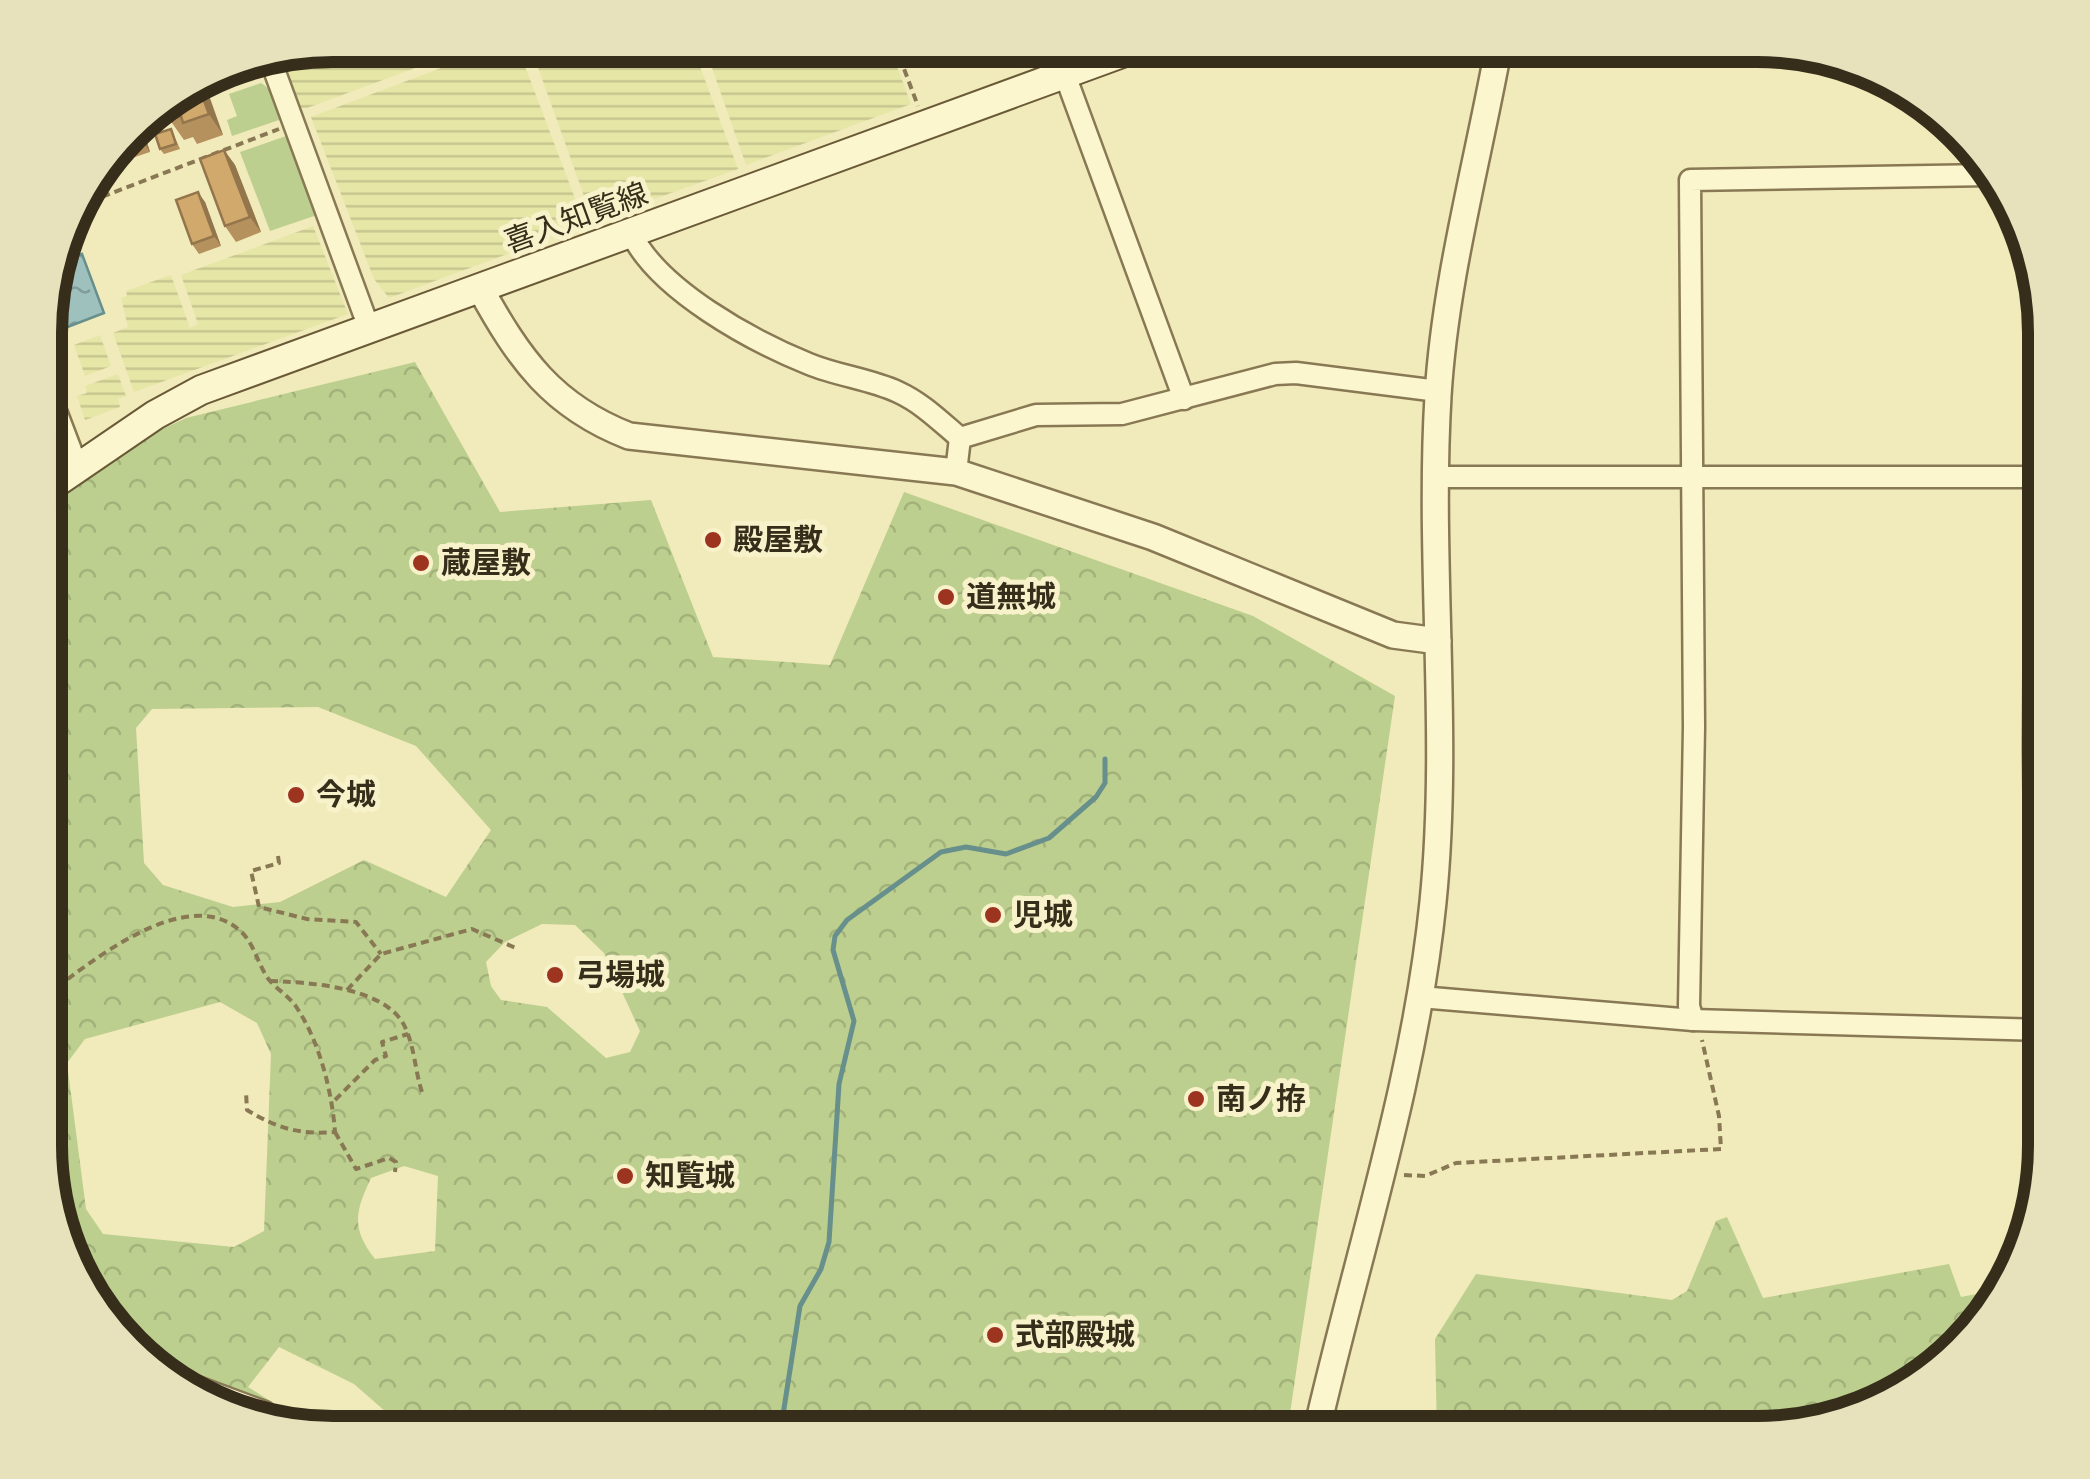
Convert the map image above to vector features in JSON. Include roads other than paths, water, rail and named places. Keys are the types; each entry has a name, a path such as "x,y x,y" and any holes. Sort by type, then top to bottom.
{"main road":[{"name":"喜入知覧線","path":"62,477 201,390 1097,63"}],"street":[{"path":"1061,63 1184,399"},
{"path":"1320,1416 1420,997 1433,902 1438,828 1438,392 1456,269 1496,63"},
{"path":"274,70 369,328"},
{"path":"1693,1020 1689,1006 1694,727 1690,180 1976,175"},
{"path":"631,233 640,252 662,275 756,339 808,364 897,392 918,403 960,438"},
{"path":"480,288 510,342 543,382 592,422 617,431 806,459 956,472 1152,537 1393,636 1438,641"},
{"path":"960,438 1036,414 1122,414 1296,373 1438,392"},
{"path":"62,427 77,466"},
{"path":"956,472 960,438"},
{"path":"1435,478 2027,476"},
{"path":"1420,997 1693,1020 2027,1030"}],"water":[{"path":"82,254 104,313 62,329 65,298 74,257"}],"waterway":[{"path":"783,1416 800,1306 821,1269 829,1242 839,1084 854,1021 833,950 835,936 847,920 941,852 966,847 1006,854 1049,838 1096,797 1105,783 1105,759"}],"place":[{"name":"殿屋敷","path":"713,540"},
{"name":"蔵屋敷","path":"421,563"},
{"name":"道無城","path":"946,597"},
{"name":"今城","path":"296,795"},
{"name":"児城","path":"993,915"},
{"name":"弓場城","path":"555,975"},
{"name":"南ノ拵","path":"1196,1099"},
{"name":"知覧城","path":"625,1176"},
{"name":"式部殿城","path":"995,1335"}]}
